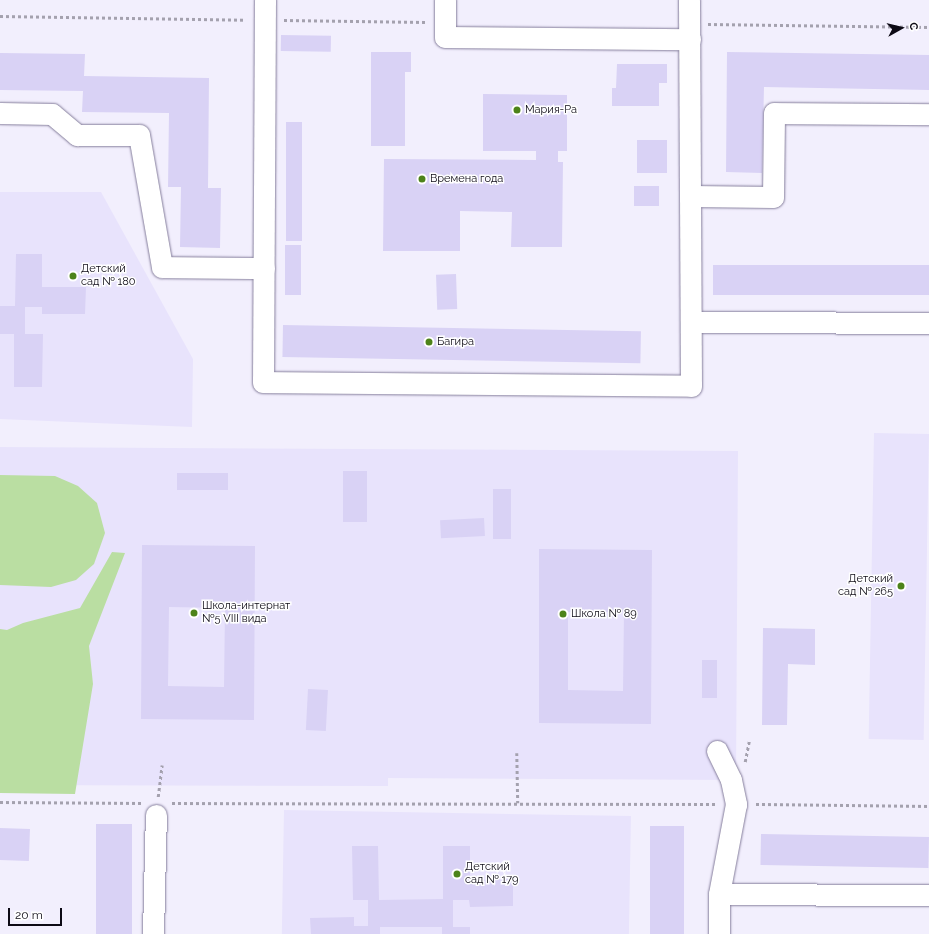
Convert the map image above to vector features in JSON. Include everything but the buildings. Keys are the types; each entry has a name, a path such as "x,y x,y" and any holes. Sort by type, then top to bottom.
{"lane":[{"path":"265,0 264,382 691,386 690,0"},
{"path":"445,0 445,37 690,39"},
{"path":"0,113 52,114 77,135 139,136 162,267 264,268"},
{"path":"691,196 773,197 774,113 929,114"},
{"path":"691,322 929,323"},
{"path":"717,752 731,780 736,804 719,894 718,934"},
{"path":"153,934 157,809"},
{"path":"719,894 929,895"}],"path":[{"path":"518,753 518,803"},
{"path":"157,809 162,765"},
{"path":"0,802 157,809 518,803 929,806"}],"shaded area":[{"name":"Детский сад № 180","path":"0,192 101,192 193,359 192,427 0,419"},
{"name":"Детский сад № 265","path":"874,433 929,434 924,740 869,739"},
{"path":"0,447 738,451 736,780 388,778 388,786 0,785"},
{"name":"Детский сад № 179","path":"284,810 631,816 629,934 282,934"}],"green space":[{"path":"0,475 55,476 78,486 97,503 105,533 94,564 76,580 51,587 0,585"},
{"path":"112,552 125,553 89,646 93,684 75,794 0,793 0,629 7,630 23,623 80,608"}],"place":[{"name":"Мария-Ра","path":"517,110"},
{"name":"Времена года","path":"422,179"},
{"name":"Детский сад № 180","path":"73,276"},
{"name":"Багира","path":"429,342"},
{"name":"Детский сад № 265","path":"901,586"},
{"name":"Школа-интернат №5 VIII вида","path":"194,613"},
{"name":"Школа № 89","path":"563,614"},
{"name":"Детский сад № 179","path":"457,874"}]}
